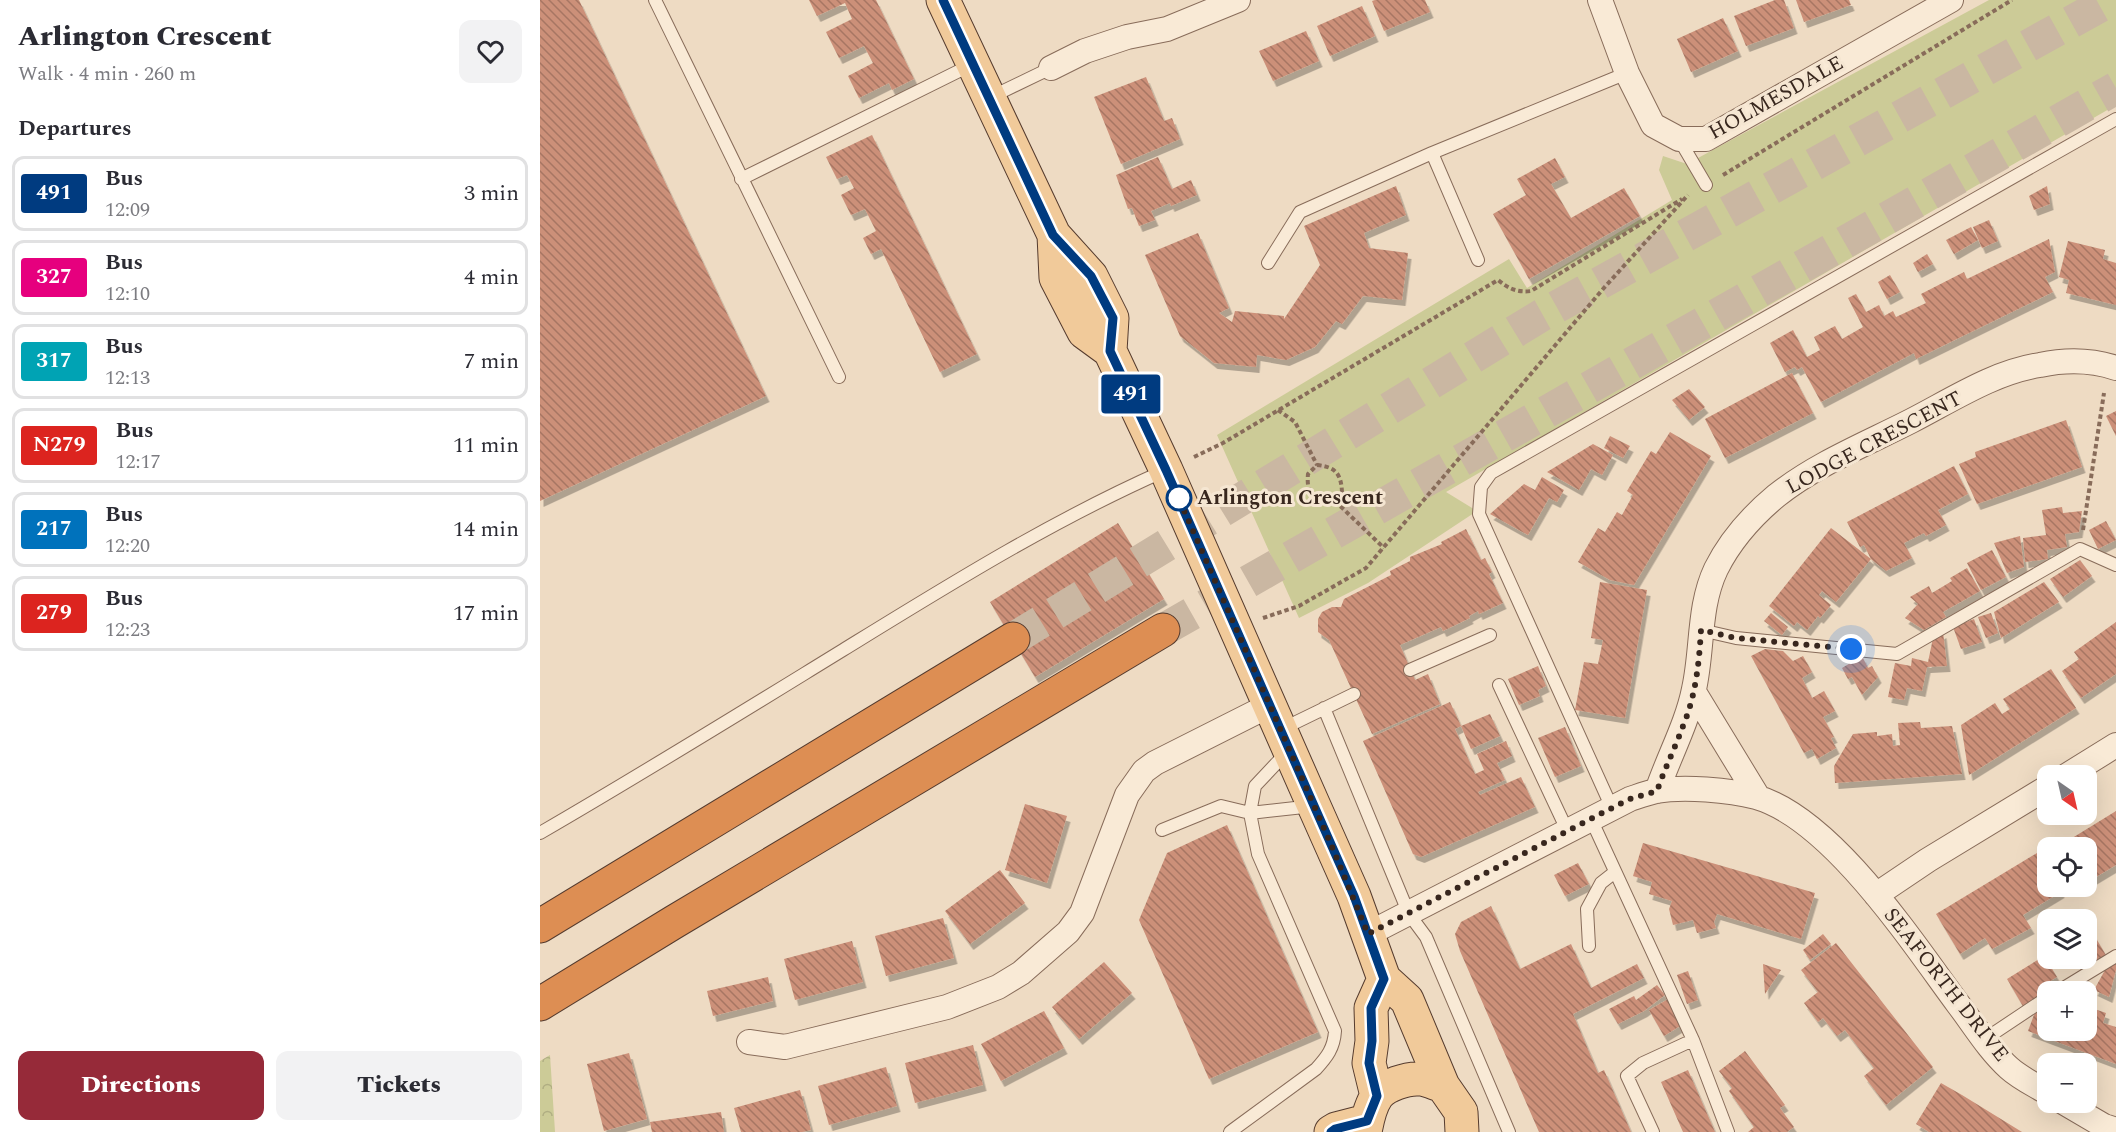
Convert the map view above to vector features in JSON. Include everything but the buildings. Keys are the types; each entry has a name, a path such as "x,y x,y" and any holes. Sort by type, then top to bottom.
{"highway":[{"path":"540,1004 1163,630"},
{"path":"540,926 1013,639"}],"main road":[{"path":"943,0 1053,235 1091,276 1113,318 1110,351 1236,627 1368,934 1384,979 1407,1000 1459,1115"},
{"path":"1370,1116 1371,1008 1384,979"},
{"path":"1331,1132 1370,1116 1386,1088 1404,1081 1420,1079 1459,1115"}],"street":[{"path":"1051,68 1085,51 1127,37 1167,29 1199,8 1238,0"},
{"name":"HOLMESDALE","path":"1600,0 1627,73 1653,125 1679,140 1706,139 1951,0"},
{"name":"LODGE CRESCENT","path":"1657,791 1665,767 1684,726 1694,692 1700,663 1701,630 1707,594 1716,568 1735,538 1758,513 1797,482 1826,464 1987,383 2040,364 2069,362 2112,366"},
{"path":"1694,692 1758,797"},
{"path":"749,1042 785,1047 936,1010 980,994 1021,973 1068,932 1082,913 1127,795 1144,771 1155,763 1280,728"},
{"path":"2084,765 2116,745"},
{"path":"1368,934 1601,813 1630,799 1657,791 1726,791 1758,797 1808,826 1840,855 1876,895 1928,860 2037,794"},
{"name":"SEAFORTH DRIVE","path":"1876,895 1984,1039 2008,1067 2037,1086"},
{"path":"2082,1113 2116,1130"}],"lane":[{"path":"655,0 839,377"},
{"path":"741,178 972,64"},
{"path":"989,97 1051,68"},
{"path":"1268,263 1300,212 1432,153 1627,73"},
{"path":"1728,1132 1693,1040 1615,872 1601,813 1479,514 1481,487 1491,473 2116,119"},
{"path":"1679,140 1706,185"},
{"path":"1432,153 1478,260"},
{"path":"540,833 646,771 979,566 1108,496 1166,470"},
{"path":"1701,630 1736,638 1897,654 2080,549 2116,566"},
{"path":"1410,670 1490,635"},
{"path":"1499,685 1567,830"},
{"path":"1230,1132 1316,1069 1328,1056 1334,1042 1335,1031 1258,854 1250,813 1255,786 1280,728 1354,694"},
{"path":"1324,708 1409,914 1426,937 1509,1132"},
{"path":"1162,830 1221,806 1250,813 1314,806"},
{"path":"1590,945 1587,909 1601,884 1615,872"},
{"path":"2075,981 2116,957"},
{"path":"1984,1039 2037,1004"},
{"path":"1653,1132 1627,1076 1643,1063 1693,1040"}],"path":[{"path":"1166,470 1223,443 1498,280 1508,288 1521,292 1531,291 2012,0"},
{"path":"1236,627 1299,606 1366,568 1603,289 1688,195"},
{"path":"2080,549 2112,366"},
{"path":"1278,410 1295,422 1317,465"},
{"path":"1317,465 1329,466 1336,472 1341,482 1342,492 1335,501 1323,503 1314,498 1309,490 1308,474 1317,465"},
{"path":"1335,501 1384,548"}],"green space":[{"path":"1989,0 2116,0 2116,105 1446,492 1477,511 1368,583 1299,618 1217,435 1509,259 1527,288 1672,200 1659,170 1663,156 1687,164"},
{"path":"550,1055 555,1132 540,1132 540,1061"}],"tunnel":[{"path":"1013,639 1542,315 2111,0"},
{"path":"1163,630 2116,88"}],"bus line":[{"name":"491","path":"943,0 1053,235 1091,276 1113,318 1110,351 1166,470 1354,896 1384,979 1371,1008 1372,1041 1369,1063 1377,1096 1367,1121 1331,1132"}],"place":[{"name":"Arlington Crescent","path":"1179,498"}],"route":[{"path":"1179,498 1175,490 1354,896 1368,934 1567,830 1630,799 1657,791 1665,767 1684,726 1694,692 1700,663 1701,630 1736,638 1851,649"}]}
